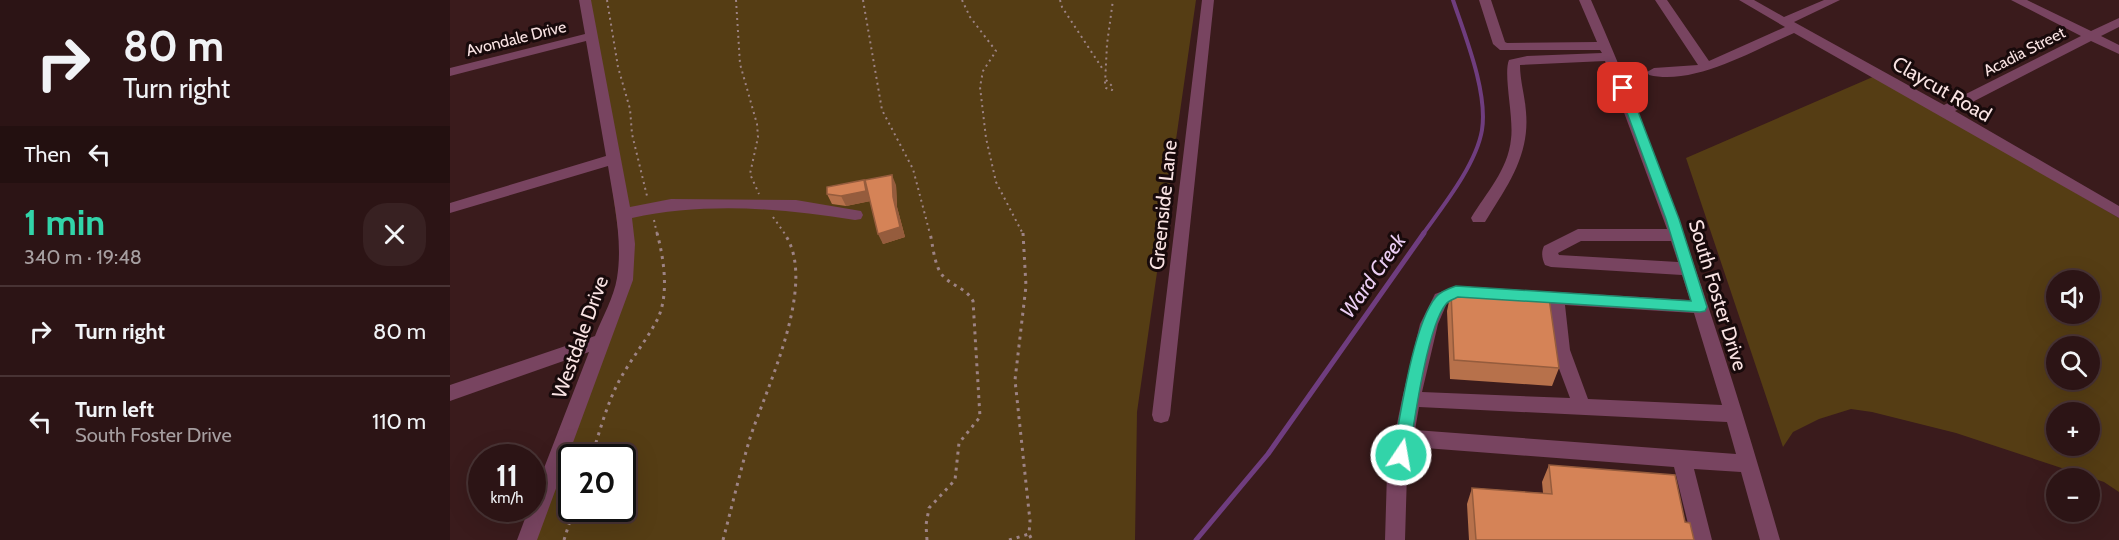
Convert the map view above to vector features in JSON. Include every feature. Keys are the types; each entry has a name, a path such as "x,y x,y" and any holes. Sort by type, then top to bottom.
{"street":[{"name":"Westdale Drive","path":"527,540 625,280 627,244 624,214 585,0"},
{"name":"Greenside Lane","path":"1161,415 1208,0"},
{"path":"1485,0 1499,44 1505,47 1609,52"},
{"name":"South Foster Drive","path":"1585,0 1609,52 1678,235 1734,414 1770,540"},
{"path":"1661,0 1706,67"},
{"name":"Claycut Road","path":"1745,0 1944,111 2119,213"},
{"path":"1654,72 1695,70 1706,67 1834,0"},
{"path":"2017,0 2119,50"},
{"name":"Acadia Street","path":"1944,111 2119,22"},
{"name":"Avondale Drive","path":"450,72 591,36"},
{"path":"1479,218 1514,162 1520,145 1519,109 1512,77 1514,63 1609,52"},
{"path":"450,208 613,159"},
{"path":"624,214 671,204 796,205 855,215"},
{"path":"1678,235 1578,235 1550,250 1551,261 1689,269"},
{"path":"1395,540 1397,472 1429,324 1441,299 1456,292 1700,307"},
{"path":"1556,298 1561,350 1582,407"},
{"path":"450,393 601,341"},
{"path":"1411,399 1734,414"},
{"path":"1405,438 1749,464"},
{"path":"1682,459 1702,540"}],"path":[{"path":"723,540 750,440 793,316 795,269 790,241 750,174 758,137 757,124 740,64 736,0"},
{"path":"862,0 882,110 888,125 907,154 916,176 939,270 943,276 970,293 974,301 980,417 958,443 956,455 958,470 954,482 926,512 927,540"},
{"path":"962,0 970,17 996,51 983,71 980,87 986,138 1000,192 1023,232 1026,286 1015,380 1030,521 1029,534 1032,540"},
{"path":"1060,0 1070,20 1102,68 1106,69"},
{"path":"1106,80 1113,0"},
{"path":"564,540 570,522"},
{"path":"1010,540 1029,534"}],"shaded area":[{"path":"586,0 1196,0 1137,412 1135,540 526,540 533,522 546,522 546,487 558,456 558,522 636,522 636,444 563,444 625,280"},
{"path":"1875,76 2119,218 2119,492 2100,481 2100,468 2062,468 1956,433 1851,409 1819,419 1793,432 1783,447 1686,158"}],"building":[{"path":"892,175 893,197 900,227 878,234 865,180"},
{"path":"864,180 866,191 841,196 827,194 827,187"},
{"path":"1451,292 1549,298 1559,368 1454,360"},
{"path":"1549,465 1675,475 1685,522 1690,523 1694,540 1476,540 1472,488 1552,494"}],"waterway":[{"name":"Ward Creek","path":"1423,234 1466,171 1479,143 1482,130 1483,115 1479,82 1453,0"},
{"name":"Ward Creek","path":"1196,540 1268,454 1424,233"}],"route":[{"path":"1401,455 1429,324 1441,299 1456,292 1700,307 1673,219 1623,88"}]}
